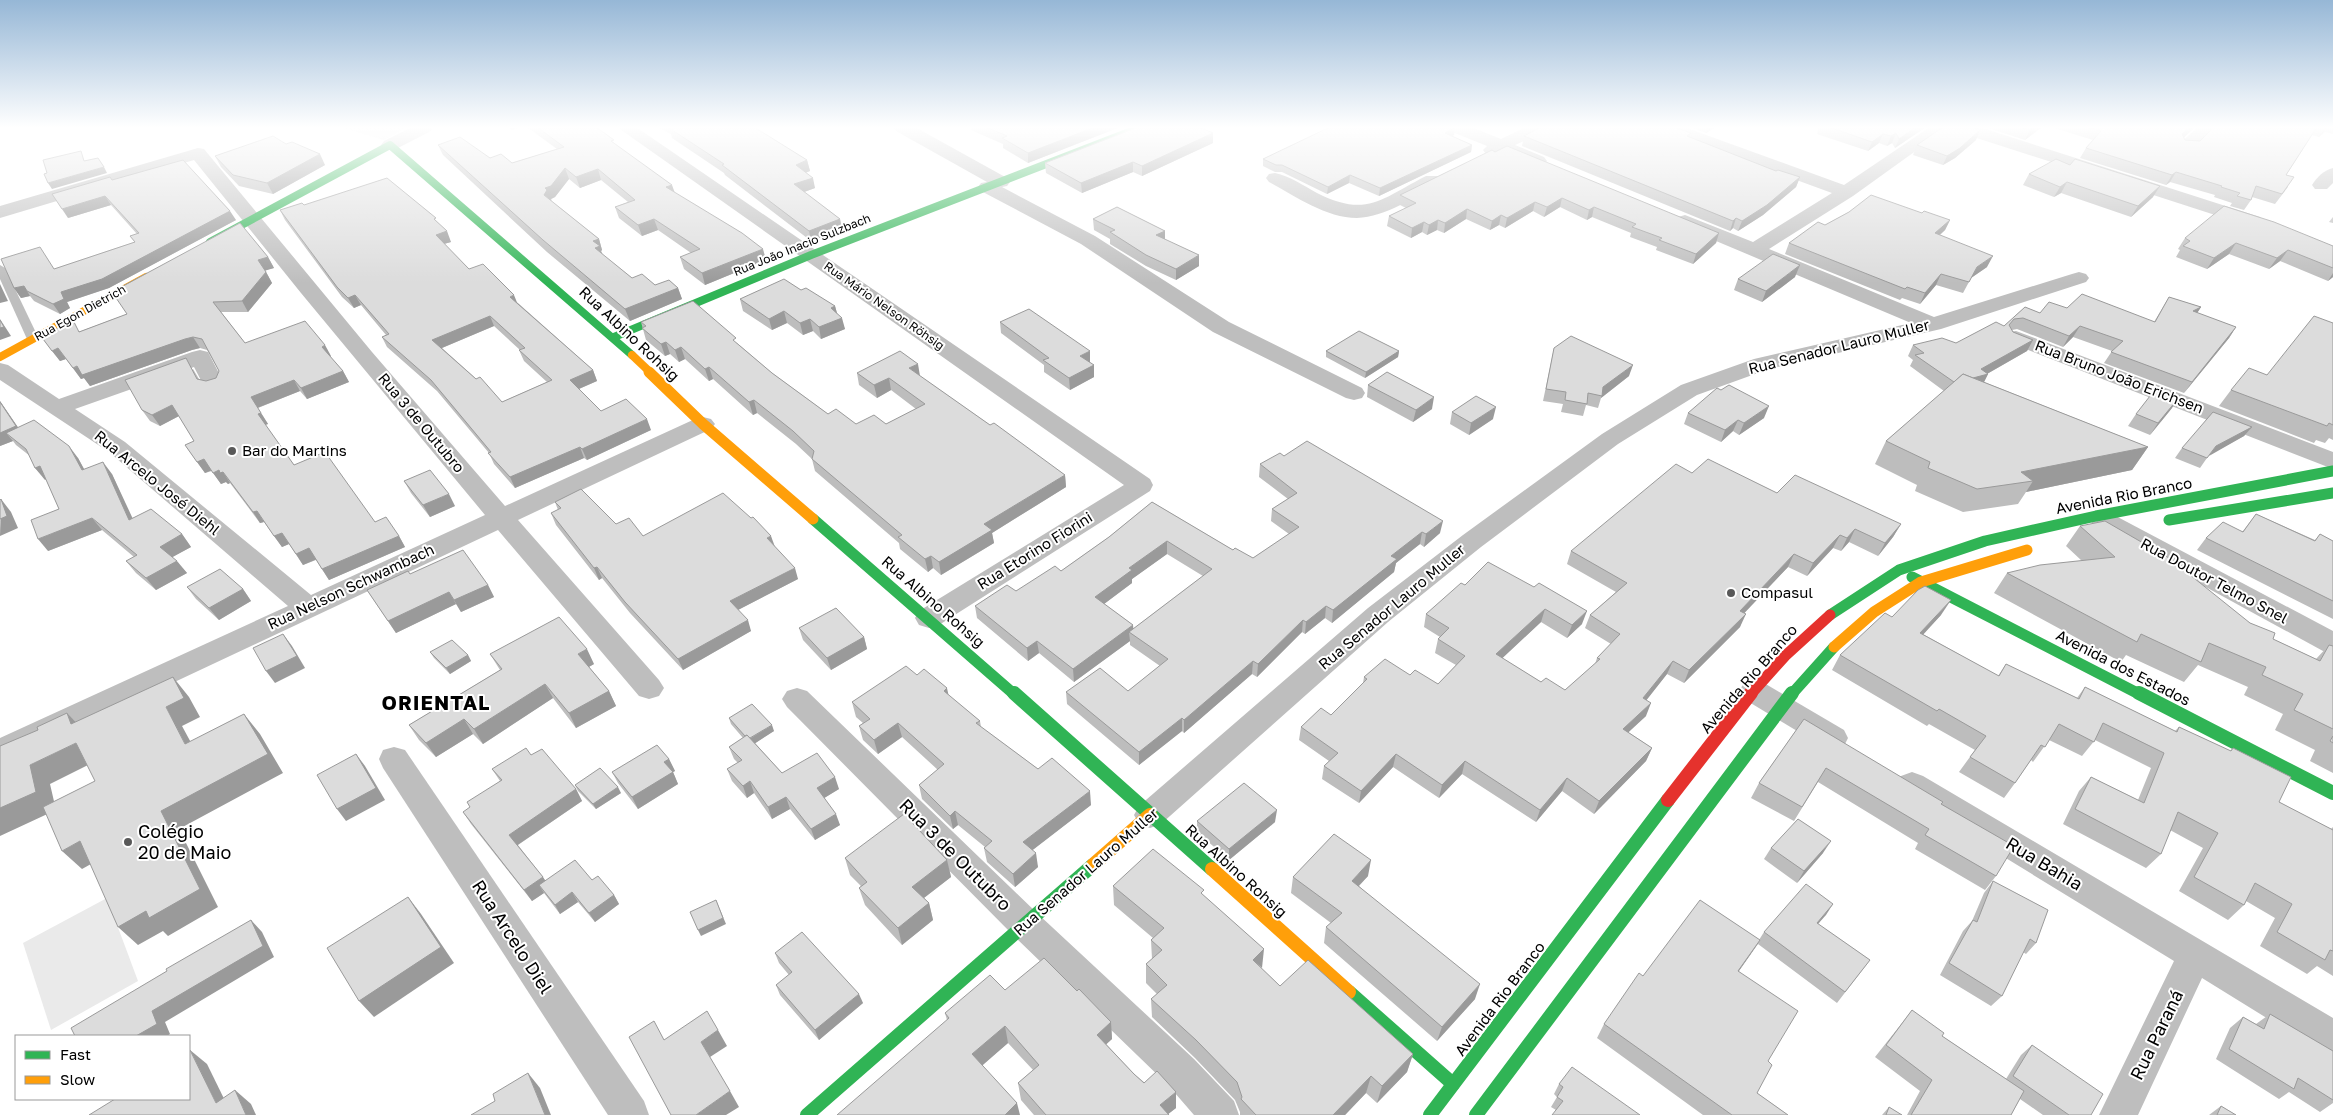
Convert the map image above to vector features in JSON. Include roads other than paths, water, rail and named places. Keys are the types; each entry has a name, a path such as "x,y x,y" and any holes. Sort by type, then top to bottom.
{"street":[{"name":"Rua 3 de Outubro","path":"0,212 28,206 114,179"},
{"name":"Rua 3 de Outubro","path":"219,179 501,518 650,688"},
{"path":"198,248 327,179"},
{"name":"Rua Albino Rohsig","path":"429,179 614,338 703,424 929,618 1453,1084"},
{"name":"Rua Mário Nelson Röhsig","path":"701,179 1141,485"},
{"path":"986,179 1088,240 1221,327 1354,393"},
{"name":"Rua João Inacio Sulzbach","path":"614,338 811,255 1007,179"},
{"path":"1277,179 1330,205 1356,212 1368,211 1434,179"},
{"path":"1810,179 1846,192"},
{"path":"1754,250 1865,179"},
{"path":"2122,179 2268,226"},
{"path":"1664,213 1933,324"},
{"name":"Rua Egon Dietrich","path":"0,357 155,272"},
{"name":"Rua Senador Lauro Muller","path":"807,1115 1378,615 1472,541 1610,439 1689,390 1762,364 1933,324 2079,278"},
{"name":"Rua Bruno João Erichsen","path":"2016,337 2333,461"},
{"path":"57,407 200,357 213,383"},
{"name":"Rua Arcelo José Diehl","path":"0,370 118,447 307,607"},
{"name":"Rua Nelson Schwambach","path":"0,752 307,607 703,424"},
{"name":"Avenida Rio Branco","path":"1476,1115 1711,804 1768,699 1809,632 1846,604 1899,570 1985,541 2112,526 2333,471"},
{"name":"Rua Etorino Fiorini","path":"929,618 1141,485"},
{"path":"2156,523 2333,494"},
{"name":"Rua Doutor Telmo Snel","path":"2112,526 2333,644"},
{"name":"Avenida Rio Branco","path":"1430,1115 1676,790 1768,699 1874,612 1921,582 2004,555 2042,546"},
{"name":"Avenida dos Estados","path":"1899,570 2333,793"},
{"name":"Rua 3 de Outubro","path":"797,699 1026,925 1180,1072 1220,1115"},
{"path":"1768,699 1857,752"},
{"name":"Rua Arcelo Diel","path":"394,759 630,1115"},
{"name":"Rua Bahia","path":"1891,772 2333,1038"},
{"name":"Rua Paraná","path":"2118,1115 2196,956"}],"lane":[{"path":"0,268 32,339"}],"place":[{"name":"Bar do Martins","path":"232,451"},
{"name":"Compasul","path":"1731,593"},
{"name":"Colégio 20 de Maio","path":"128,842"}],"district":[{"name":"ORIENTAL","path":"436,703"}]}
